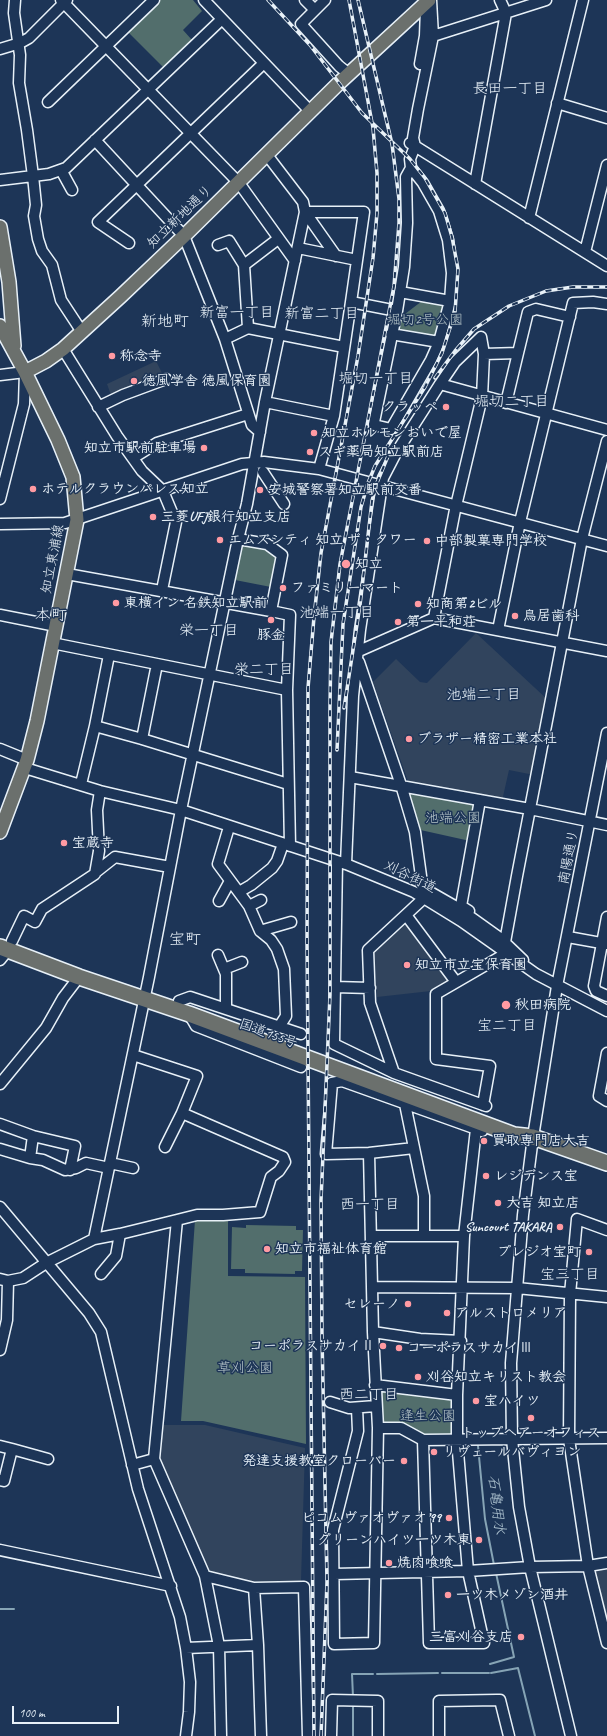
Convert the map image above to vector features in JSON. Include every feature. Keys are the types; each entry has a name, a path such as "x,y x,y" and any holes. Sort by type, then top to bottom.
{"highway":[{"name":"国道155号","path":"4,947 99,974 189,1014 514,1135 533,1137 607,1163"},
{"name":"国道155号","path":"4,947 79,977 179,1001 518,1126 533,1137"}],"main road":[{"name":"知立新地通り","path":"25,372 46,361 63,349 82,332 184,236 310,111 426,2"},
{"path":"0,227 9,282 14,352"},
{"name":"知立東浦線","path":"0,326 25,372 58,440 73,477 77,520 37,721 26,764 0,832"}],"street":[{"path":"15,0 14,13 20,43 19,83 33,176 36,205 34,216 38,239 42,251 52,265 61,300 82,332"},
{"path":"48,102 154,0"},
{"path":"204,0 310,111"},
{"path":"305,0 314,10"},
{"path":"325,0 301,24 339,66 349,74"},
{"path":"475,184 506,13 500,0"},
{"path":"433,36 546,0"},
{"path":"529,218 583,0"},
{"path":"0,49 20,43 29,38 64,1 105,47 148,89 238,183 294,261"},
{"path":"411,168 406,177 407,223 404,267 397,311 391,334 374,422 374,425 391,429 418,384 439,342 450,301 452,273 448,240 438,211 423,183 411,168 410,158 415,146 413,138 433,36 426,2"},
{"path":"426,2 425,36 407,140 607,266"},
{"path":"0,180 49,174 61,170 72,162 222,19"},
{"path":"129,243 98,222 264,63"},
{"path":"557,103 607,118"},
{"path":"95,140 184,236 225,339 252,425 260,432"},
{"path":"267,155 302,202 305,212 336,256"},
{"path":"585,252 607,165"},
{"path":"61,170 72,190"},
{"path":"94,1239 133,1055 181,810 194,756 238,539 247,504 278,334 305,212"},
{"path":"305,212 364,212 334,416 319,470"},
{"path":"244,265 278,239"},
{"path":"218,245 229,241 244,265 248,328"},
{"path":"298,248 357,260"},
{"path":"400,292 450,301"},
{"path":"351,302 397,311"},
{"path":"498,630 520,522 573,303 593,302 607,304"},
{"path":"506,403 528,312 536,309 570,317"},
{"path":"225,339 248,328 344,347"},
{"path":"391,334 439,342"},
{"path":"434,618 456,506 482,397 484,354 481,338 456,362 440,384 387,468 382,486 360,630 353,696 350,777 342,862 335,987 334,1044 394,1073 484,1105 490,1066 436,1059 436,994 505,954 506,938 582,539 607,441"},
{"path":"63,349 116,436 142,471 163,491 176,522 162,590"},
{"path":"484,354 518,353"},
{"path":"0,375 25,372 24,404 0,499"},
{"path":"98,407 123,395 166,379"},
{"path":"440,384 482,397 607,430"},
{"path":"265,402 334,416"},
{"path":"133,458 157,443 248,414"},
{"path":"0,524 65,523 242,464 264,462 319,470 607,546"},
{"path":"263,472 284,504"},
{"path":"238,539 267,544 282,555 271,611"},
{"path":"67,574 162,590 290,616 287,845 272,868 238,892"},
{"path":"0,615 56,626"},
{"path":"358,654 434,618 607,650"},
{"path":"52,643 288,690"},
{"path":"81,784 95,726 109,654"},
{"path":"358,654 401,785 414,832 427,895"},
{"path":"142,739 157,664"},
{"path":"95,726 288,784"},
{"name":"南陽通り","path":"571,1736 530,1567 519,1507 512,1439 511,1363 523,1216 533,1137 558,983 607,733"},
{"name":"刈谷街道","path":"0,749 26,764 100,791 181,810 229,827 342,862 414,892 427,895 505,954 536,974 558,983 607,1011"},
{"path":"350,777 530,809 607,825"},
{"path":"96,872 99,851 97,810 100,791"},
{"path":"480,800 461,906 506,938 522,959 558,983 607,1005"},
{"path":"229,827 218,864 249,906 260,931 271,940 277,949 284,969 286,1016 279,1027"},
{"path":"4,947 24,916 35,922 42,909 95,874 115,857 170,867"},
{"path":"219,901 230,881"},
{"path":"427,895 458,908 506,938"},
{"path":"394,1073 370,1003 368,950 427,895"},
{"path":"249,906 261,900"},
{"path":"406,915 456,982"},
{"path":"607,917 604,944 594,986 596,991 607,996"},
{"path":"260,931 291,922"},
{"path":"568,937 604,944"},
{"path":"218,955 226,974 226,1009"},
{"path":"224,969 242,962"},
{"path":"0,1084 46,1028 63,998 79,977"},
{"path":"335,987 370,988"},
{"path":"179,1001 190,997 301,1034"},
{"path":"189,1014 196,1026 300,1067"},
{"path":"607,1053 599,1096 607,1101"},
{"path":"133,1055 197,1076 182,1113 165,1146"},
{"path":"414,1148 369,1153 326,1154 332,1083 342,1081 491,1134 514,1135"},
{"path":"405,1104 424,1196 424,1235"},
{"path":"0,1350 7,1320 4,1280 22,1278 46,1263 94,1239 197,1215 223,1215 260,1212 271,1177 279,1171 285,1162 283,1157 182,1113"},
{"path":"0,1124 33,1136 74,1146 70,1170"},
{"path":"424,1440 426,1572 429,1643 484,1643 468,1571 457,1440 457,1396 461,1341 464,1236 476,1129"},
{"path":"30,1158 33,1136"},
{"path":"0,1148 30,1158 42,1160 65,1170 70,1170 86,1163 133,1168"},
{"path":"357,1408 358,1431 333,1530 334,1644 374,1643 378,1428 373,1332 369,1153"},
{"path":"0,1207 89,1313 101,1332 132,1465 150,1528 180,1617 186,1648 190,1682 189,1712 186,1736"},
{"path":"177,1220 154,1459 205,1576 219,1646 221,1736"},
{"path":"607,1230 578,1220 570,1294 569,1439 588,1566 607,1643"},
{"path":"102,1274 116,1256 120,1234"},
{"path":"371,1236 464,1236"},
{"path":"372,1287 517,1288 607,1297"},
{"path":"373,1332 420,1339 461,1341"},
{"path":"375,1385 457,1396"},
{"path":"330,1402 349,1408 376,1406"},
{"path":"378,1428 401,1428 424,1440 607,1438"},
{"path":"0,1446 48,1459"},
{"path":"0,1480 4,1481 12,1449"},
{"path":"132,1465 154,1459"},
{"path":"0,1550 170,1586"},
{"path":"334,1574 468,1571 530,1567 588,1566 607,1563"},
{"path":"205,1576 254,1588 304,1587 308,1736"},
{"path":"254,1588 258,1645 261,1736"},
{"path":"186,1648 258,1645"},
{"path":"331,1736 332,1700 378,1701 378,1736"},
{"path":"439,1736 439,1701 500,1700 509,1736"}],"shaded area":[{"name":"徳風学舎 徳風保育園","path":"156,361 164,377 112,398 107,384"},
{"path":"476,633 549,701 534,775 509,770 502,801 409,784 373,682 396,659 420,682 427,683"},
{"name":"知立市立宝保育園","path":"407,923 449,980 431,991 377,997 374,952"},
{"path":"161,1425 205,1425 305,1448 301,1581 255,1585 207,1573 157,1458"},
{"path":"607,1569 607,1629 593,1571"}],"green space":[{"path":"160,0 193,0 202,11 183,30 192,40 164,68 128,32"},
{"name":"堀切2号公園","path":"426,298 446,304 436,337 396,332 401,317"},
{"path":"246,543 266,548 278,556 271,587 235,580 243,545"},
{"name":"池端公園","path":"406,790 475,804 470,841 416,829"},
{"name":"草刈公園","path":"228,1219 228,1276 305,1277 306,1444 203,1421 181,1421 195,1220"},
{"name":"知立市福祉体育館","path":"246,1225 296,1226 296,1230 303,1230 302,1271 295,1271 295,1274 245,1273 245,1269 231,1269 232,1227 246,1228"},
{"name":"逢生公園","path":"377,1389 454,1398 454,1435 425,1436 380,1425"}],"waterway":[{"name":"石亀用水","path":"478,1446 485,1519 494,1565"},
{"name":"石亀用水","path":"490,1664 514,1657 496,1573"},
{"path":"0,1609 14,1609"},
{"path":"491,1673 518,1668 535,1736"},
{"name":"石亀用水","path":"377,1674 438,1673"},
{"name":"石亀用水","path":"442,1673 489,1673"},
{"name":"石亀用水","path":"353,1697 352,1674 373,1674"},
{"name":"石亀用水","path":"353,1704 353,1736"}],"railway":[{"path":"268,0 310,45 362,113 410,159 425,178 445,213 452,237 458,269 455,312 442,353 425,387 375,466 361,507 343,624 337,750"},
{"path":"314,1736 307,942 308,688 321,553 358,356 373,258 377,213 377,173 373,128 349,0"},
{"path":"321,1736 327,1582 321,1200 330,995 331,642 340,564 394,286 399,223 399,199 392,144 358,0"},
{"path":"435,378 474,329 509,306 546,291 573,287 607,287"},
{"path":"344,708 360,605 372,501 376,485 391,449"}],"place":[{"name":"称念寺","path":"112,356"},
{"name":"徳風学舎 徳風保育園","path":"134,381"},
{"name":"クラッペ","path":"446,407"},
{"name":"知立ホルモンおいで屋","path":"314,433"},
{"name":"知立市駅前駐車場","path":"204,448"},
{"name":"スギ薬局知立駅前店","path":"310,452"},
{"name":"ホテルクラウンパレス知立","path":"33,489"},
{"name":"安城警察署知立駅前交番","path":"260,490"},
{"name":"三菱UFJ銀行知立支店","path":"153,517"},
{"name":"エムズシティ 知立 ザ・タワー","path":"220,540"},
{"name":"中部製菓専門学校","path":"427,541"},
{"name":"知立","path":"346,564"},
{"name":"ファミリーマート","path":"283,588"},
{"name":"東横イン 名鉄知立駅前","path":"116,603"},
{"name":"知商第2ビル","path":"418,604"},
{"name":"鳥居歯科","path":"515,616"},
{"name":"豚金","path":"271,620"},
{"name":"第一平和荘","path":"398,622"},
{"name":"ブラザー精密工業本社","path":"409,739"},
{"name":"宝蔵寺","path":"64,843"},
{"name":"知立市立宝保育園","path":"407,965"},
{"name":"秋田病院","path":"506,1005"},
{"name":"買取専門店大吉","path":"484,1141"},
{"name":"レジデンス宝","path":"486,1176"},
{"name":"大吉 知立店","path":"498,1203"},
{"name":"Suncourt TAKARA","path":"560,1227"},
{"name":"知立市福祉体育館","path":"267,1249"},
{"name":"プレジオ宝町","path":"589,1252"},
{"name":"セレーノ","path":"408,1304"},
{"name":"アルストロメリア","path":"447,1313"},
{"name":"コーポラスサカイⅡ","path":"383,1346"},
{"name":"コーポラスサカイⅢ","path":"399,1348"},
{"name":"刈谷知立キリスト教会","path":"418,1377"},
{"name":"宝ハイツ","path":"476,1401"},
{"name":"トップヘアーオフィス","path":"531,1418"},
{"name":"リヴェールバヴィヨン","path":"434,1452"},
{"name":"発達支援教室クローバー","path":"404,1461"},
{"name":"ピコムヴァオヴァオ’99","path":"449,1518"},
{"name":"グリーンハイツ一ツ木東","path":"479,1540"},
{"name":"焼肉喰喰","path":"389,1563"},
{"name":"一ツ木メゾン酒井","path":"448,1595"},
{"name":"三富刈谷支店","path":"521,1637"}],"district":[{"name":"長田一丁目","path":"510,89"},
{"name":"新富一丁目","path":"237,313"},
{"name":"新富二丁目","path":"322,314"},
{"name":"新地町","path":"165,322"},
{"name":"堀切一丁目","path":"376,379"},
{"name":"堀切二丁目","path":"512,402"},
{"name":"池端一丁目","path":"337,613"},
{"name":"本町","path":"51,616"},
{"name":"栄一丁目","path":"209,631"},
{"name":"栄二丁目","path":"264,670"},
{"name":"池端二丁目","path":"484,695"},
{"name":"宝町","path":"185,940"},
{"name":"宝二丁目","path":"507,1026"},
{"name":"西一丁目","path":"370,1205"},
{"name":"宝三丁目","path":"570,1275"},
{"name":"西二丁目","path":"369,1395"}]}
